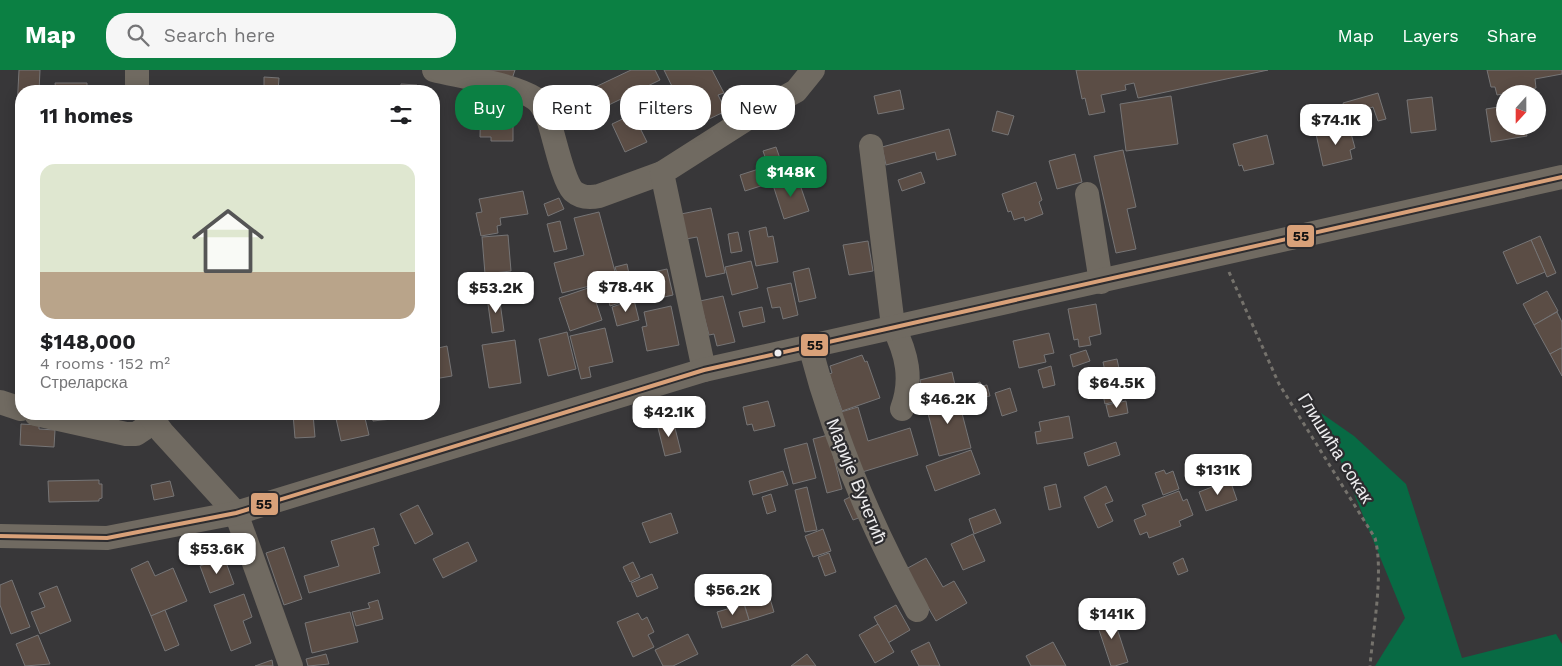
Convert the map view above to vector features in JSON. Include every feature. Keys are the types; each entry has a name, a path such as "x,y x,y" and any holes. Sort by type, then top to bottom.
{"street":[{"path":"137,70 137,85"},
{"path":"434,70 491,83 526,93 535,98 547,116 569,184 579,195 591,198 662,173 756,113 796,91 813,70"},
{"path":"871,146 893,326 903,345 909,375 906,398 902,409"},
{"path":"662,173 704,370"},
{"path":"0,536 107,538 236,513 704,370 893,326 1223,255 1562,177"},
{"path":"1087,194 1101,282"},
{"name":"Марије Вучетић","path":"810,346 841,448 852,477 880,541 917,610"},
{"path":"0,402 15,407"},
{"path":"63,420 126,434 136,434 150,420"},
{"path":"154,420 236,513 291,666"}],"path":[{"name":"Глишића сокак","path":"1223,255 1225,264 1279,384 1375,538 1379,551 1379,570 1370,666"}],"green space":[{"path":"1321,413 1354,436 1406,484 1462,658 1556,634 1562,644 1562,666 1375,666 1405,618"}],"building":[{"path":"19,70 40,70 39,85 18,85"},
{"path":"483,70 515,70 512,79"},
{"path":"631,70 655,70 660,80 650,85 620,85 620,100 610,104 610,85 600,85"},
{"path":"664,70 712,70 721,87 721,94 718,95 721,101 721,113 711,118 711,85 671,85"},
{"path":"1076,70 1268,70 1138,98 1134,83 1125,85 1126,90 1101,95 1105,112 1089,115 1085,98 1082,99"},
{"path":"1487,70 1562,70 1562,74 1535,79 1536,85 1496,85 1496,91 1495,87 1491,87"},
{"path":"264,77 279,78 278,85 264,85"},
{"path":"55,83 87,83 87,85 55,85"},
{"path":"900,90 904,109 878,114 874,96"},
{"path":"1378,93 1386,119 1378,121 1373,107 1347,115 1343,103"},
{"path":"1171,96 1178,144 1126,151 1120,104"},
{"path":"1432,97 1436,130 1411,133 1407,100"},
{"path":"1496,107 1496,135 1527,136 1491,142 1486,109"},
{"path":"997,111 1014,116 1008,135 992,131"},
{"path":"620,120 620,130 641,130 647,142 625,152 612,124"},
{"path":"1349,126 1355,148 1350,150 1352,159 1323,166 1316,134"},
{"path":"949,129 956,155 937,160 935,152 886,165 882,147"},
{"path":"480,130 513,130 513,141 491,141 491,137 480,137"},
{"path":"1267,135 1274,164 1244,171 1242,165 1239,166 1233,144"},
{"path":"776,147 783,167 770,171 763,151"},
{"path":"1123,150 1136,207 1127,209 1136,249 1116,253 1094,156"},
{"path":"1075,154 1082,182 1057,189 1049,161"},
{"path":"765,167 770,183 745,191 740,175"},
{"path":"921,172 925,183 902,191 898,180"},
{"path":"797,176 809,211 784,219 773,185"},
{"path":"1036,182 1042,200 1039,202 1043,214 1025,221 1024,217 1014,220 1011,211 1008,212 1002,194"},
{"path":"523,191 528,214 500,218 501,225 497,226 498,233 481,236 476,213 482,212 479,199"},
{"path":"559,198 564,209 548,216 544,204"},
{"path":"711,208 725,273 706,277 697,237 686,239 681,214"},
{"path":"599,212 617,279 562,293 554,263 584,255 574,218"},
{"path":"560,221 567,249 554,252 547,224"},
{"path":"766,227 768,237 773,236 778,262 756,266 749,231"},
{"path":"738,232 742,251 731,253 728,234"},
{"path":"508,235 511,271 485,274 482,237"},
{"path":"1540,236 1556,273 1547,277 1531,240"},
{"path":"1531,240 1545,272 1517,284 1503,252"},
{"path":"868,241 873,271 849,275 843,245"},
{"path":"751,261 758,288 732,295 725,267"},
{"path":"627,264 629,274 618,277 615,267"},
{"path":"809,268 816,298 799,302 793,272"},
{"path":"667,269 673,295 660,298 653,272"},
{"path":"615,279 622,302 610,306 604,282"},
{"path":"791,283 798,315 783,319 780,307 772,308 767,288"},
{"path":"591,287 602,320 570,331 559,298"},
{"path":"1547,291 1558,311 1534,325 1523,304"},
{"path":"499,295 504,331 492,333 487,297"},
{"path":"723,296 735,342 717,346 714,334 709,335 700,301"},
{"path":"634,300 639,320 617,326 612,307"},
{"path":"1096,304 1101,334 1089,337 1091,345 1079,347 1078,339 1074,340 1068,309"},
{"path":"671,306 679,345 647,351 642,327 647,326 644,312"},
{"path":"762,307 765,322 743,327 739,312"},
{"path":"1557,312 1562,322 1562,348 1550,354 1534,325"},
{"path":"605,328 613,362 589,367 591,377 581,379 570,336"},
{"path":"567,332 576,369 548,376 539,339"},
{"path":"1049,333 1054,353 1044,355 1046,362 1019,368 1013,341"},
{"path":"515,340 521,383 489,388 482,345"},
{"path":"447,346 452,376 440,378 440,348"},
{"path":"1561,348 1562,350 1562,376 1550,354"},
{"path":"1086,350 1090,361 1073,367 1070,355"},
{"path":"862,355 865,362 867,361 880,398 842,411 829,374 832,373 830,366"},
{"path":"1117,359 1121,378 1107,381 1103,362"},
{"path":"1051,366 1055,385 1043,388 1038,370"},
{"path":"952,372 957,394 925,402 920,380"},
{"path":"980,382 982,386 987,385 990,396 985,397 987,402 967,408 960,389"},
{"path":"1114,384 1118,401 1105,404 1101,386"},
{"path":"1010,388 1017,411 1002,416 995,393"},
{"path":"957,394 971,448 939,456 925,402"},
{"path":"768,401 775,426 754,431 752,424 747,425 743,407"},
{"path":"1126,401 1128,413 1109,417 1106,405"},
{"path":"858,407 868,441 910,428 918,455 859,473 841,412"},
{"path":"1069,416 1073,438 1037,444 1035,432 1041,431 1039,422"},
{"path":"294,420 314,420 315,437 295,438"},
{"path":"336,420 365,420 369,435 341,441"},
{"path":"673,420 681,452 665,456 657,424"},
{"path":"21,424 39,425 39,429 55,430 54,447 20,445"},
{"path":"828,435 842,489 827,493 813,439"},
{"path":"1116,442 1120,455 1088,466 1084,453"},
{"path":"807,443 816,478 793,484 784,449"},
{"path":"971,450 980,474 935,491 926,466"},
{"path":"1164,470 1166,474 1173,471 1179,489 1163,495 1155,473"},
{"path":"783,471 788,485 753,495 749,481"},
{"path":"99,480 99,484 102,484 102,498 99,501 49,502 48,481"},
{"path":"1230,480 1237,500 1206,511 1199,492"},
{"path":"170,481 174,496 154,500 151,485"},
{"path":"1056,484 1061,507 1049,510 1044,487"},
{"path":"1106,486 1113,501 1105,504 1113,521 1098,528 1084,497"},
{"path":"807,487 817,530 805,532 795,490"},
{"path":"1179,491 1183,501 1187,499 1193,515 1179,521 1181,526 1149,538 1147,532 1140,535 1134,520 1146,515 1142,505"},
{"path":"771,494 776,511 767,514 762,497"},
{"path":"854,495 864,516 853,520 844,500"},
{"path":"418,505 433,534 415,544 400,514"},
{"path":"995,509 1001,523 974,534 969,519"},
{"path":"671,513 678,533 650,543 642,523"},
{"path":"374,528 379,545 373,547 380,573 309,593 304,576 339,566 331,541"},
{"path":"823,529 831,551 813,557 805,536"},
{"path":"973,534 985,561 963,570 951,544"},
{"path":"468,542 477,561 443,578 433,559"},
{"path":"284,547 302,599 284,605 266,553"},
{"path":"829,553 836,572 825,576 818,557"},
{"path":"224,557 234,584 210,593 200,566"},
{"path":"926,558 943,587 954,581 967,603 936,621 906,569"},
{"path":"1183,558 1188,571 1178,575 1173,563"},
{"path":"148,561 155,576 173,568 187,601 151,616 131,569"},
{"path":"633,562 640,577 630,582 623,567"},
{"path":"652,574 658,588 637,597 631,583"},
{"path":"763,575 774,612 749,620 738,583"},
{"path":"12,580 30,627 11,634 0,605 0,585"},
{"path":"57,586 71,621 40,634 31,612 45,607 39,593"},
{"path":"244,594 252,617 243,621 251,643 231,651 214,605"},
{"path":"378,600 383,619 356,626 352,612 370,608 368,603"},
{"path":"744,604 749,620 722,628 717,612"},
{"path":"896,605 910,630 888,643 874,617"},
{"path":"165,610 179,645 165,651 151,616"},
{"path":"350,612 358,642 312,653 305,623"},
{"path":"638,613 642,620 647,617 654,632 648,635 654,647 633,657 617,622"},
{"path":"1112,613 1128,662 1115,666 1111,666 1095,618"},
{"path":"878,624 894,652 875,663 859,635"},
{"path":"688,634 698,654 673,666 663,666 655,650"},
{"path":"38,635 50,664 25,666 16,644"},
{"path":"929,642 940,666 919,666 911,651"},
{"path":"1053,642 1066,666 1031,666 1026,656"},
{"path":"326,654 329,664 308,666 306,659"},
{"path":"807,654 816,666 791,666"},
{"path":"272,660 273,666 255,666"}],"transit line":[{"name":"55","path":"0,536 107,538 236,513 704,370 1562,177"}]}
